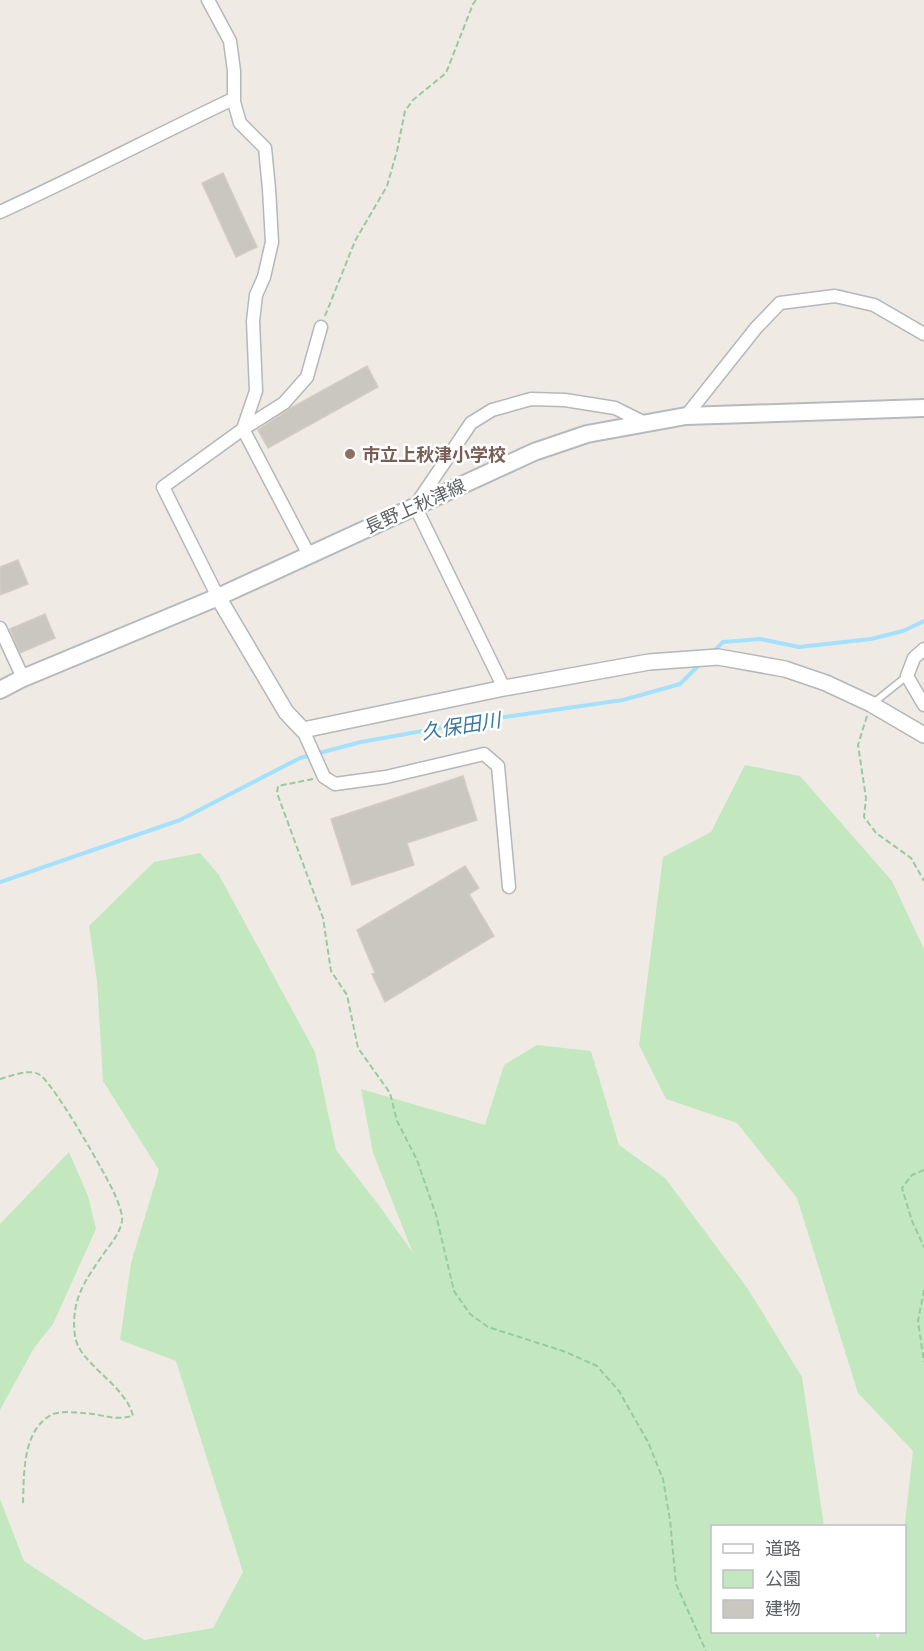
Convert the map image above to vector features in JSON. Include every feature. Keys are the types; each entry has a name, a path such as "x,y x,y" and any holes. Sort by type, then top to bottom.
{"main road":[{"name":"長野上秋津線","path":"0,690 23,678 218,597 534,452 587,434 686,416 924,408"}],"street":[{"path":"208,0 230,41 234,71 233,99 240,123 265,148 272,242 264,277 256,295 254,321 256,391 243,429 309,555"},
{"path":"0,212 64,183 233,99"},
{"path":"686,416 756,328 780,303 835,296 874,306 924,334"},
{"path":"321,327 307,377 284,403 243,429 163,487 218,597 286,712 303,730 324,777 335,784 386,777 484,754 498,766 509,888"},
{"path":"504,688 415,506 471,423 492,410 531,399 565,400 615,408 643,422"},
{"path":"0,628 23,678"},
{"path":"924,649 914,658 907,676 924,705"},
{"path":"303,730 504,688 649,662 718,657 785,669 826,683 871,704 924,735"}],"lane":[{"path":"871,704 907,676"}],"path":[{"path":"321,327 355,241 387,186 398,150 405,111 413,100 446,73 476,0"},
{"path":"871,704 858,745 866,798 864,817 876,833 911,858 924,882"},
{"path":"324,777 278,786 277,793 323,918 331,971 347,995 358,1048 390,1093 397,1121 417,1160 425,1182 436,1215 454,1291 470,1314 488,1327 566,1352 597,1366 619,1391 648,1442 663,1479 670,1520 676,1584 706,1651"},
{"path":"0,1079 30,1072 41,1076 59,1097 115,1194 123,1218 119,1232 83,1283 76,1307 75,1339 87,1358 125,1397 133,1416 119,1420 84,1413 53,1414 39,1424 30,1441 25,1464 23,1504"},
{"path":"924,1170 912,1175 902,1188 912,1221 924,1247"},
{"path":"924,1290 918,1321 924,1362"}],"green space":[{"path":"745,765 800,776 892,881 924,949 924,1651 0,1651 0,1499 24,1561 144,1640 213,1628 243,1572 176,1361 120,1340 131,1263 159,1170 103,1081 97,981 89,926 154,862 200,853 219,875 315,1052 336,1150 413,1253 373,1153 361,1089 485,1125 504,1065 537,1045 591,1051 619,1145 665,1178 748,1289 802,1377 824,1525 711,1525 711,1633 875,1633 878,1639 881,1633 906,1633 905,1525 913,1451 858,1393 797,1198 737,1123 666,1099 639,1045 663,857 711,832"},
{"path":"69,1152 88,1196 96,1229 53,1324 34,1348 0,1410 0,1224"}],"building":[{"path":"223,173 257,247 236,257 202,183"},
{"path":"367,366 378,387 268,448 258,430 291,408"},
{"path":"18,560 28,584 0,595 0,567"},
{"path":"45,614 55,638 20,653 10,629"},
{"path":"463,776 477,820 407,843 414,865 352,885 331,819"},
{"path":"465,866 479,888 469,894 494,936 385,1002 372,974 375,973 357,930"}],"waterway":[{"name":"久保田川","path":"712,653 723,642 760,639 799,647 871,639 903,631 924,621"},
{"name":"久保田川","path":"0,882 180,820 300,758 361,742 484,720 623,700 680,684 700,664"}],"place":[{"name":"市立上秋津小学校","path":"350,454"}]}
